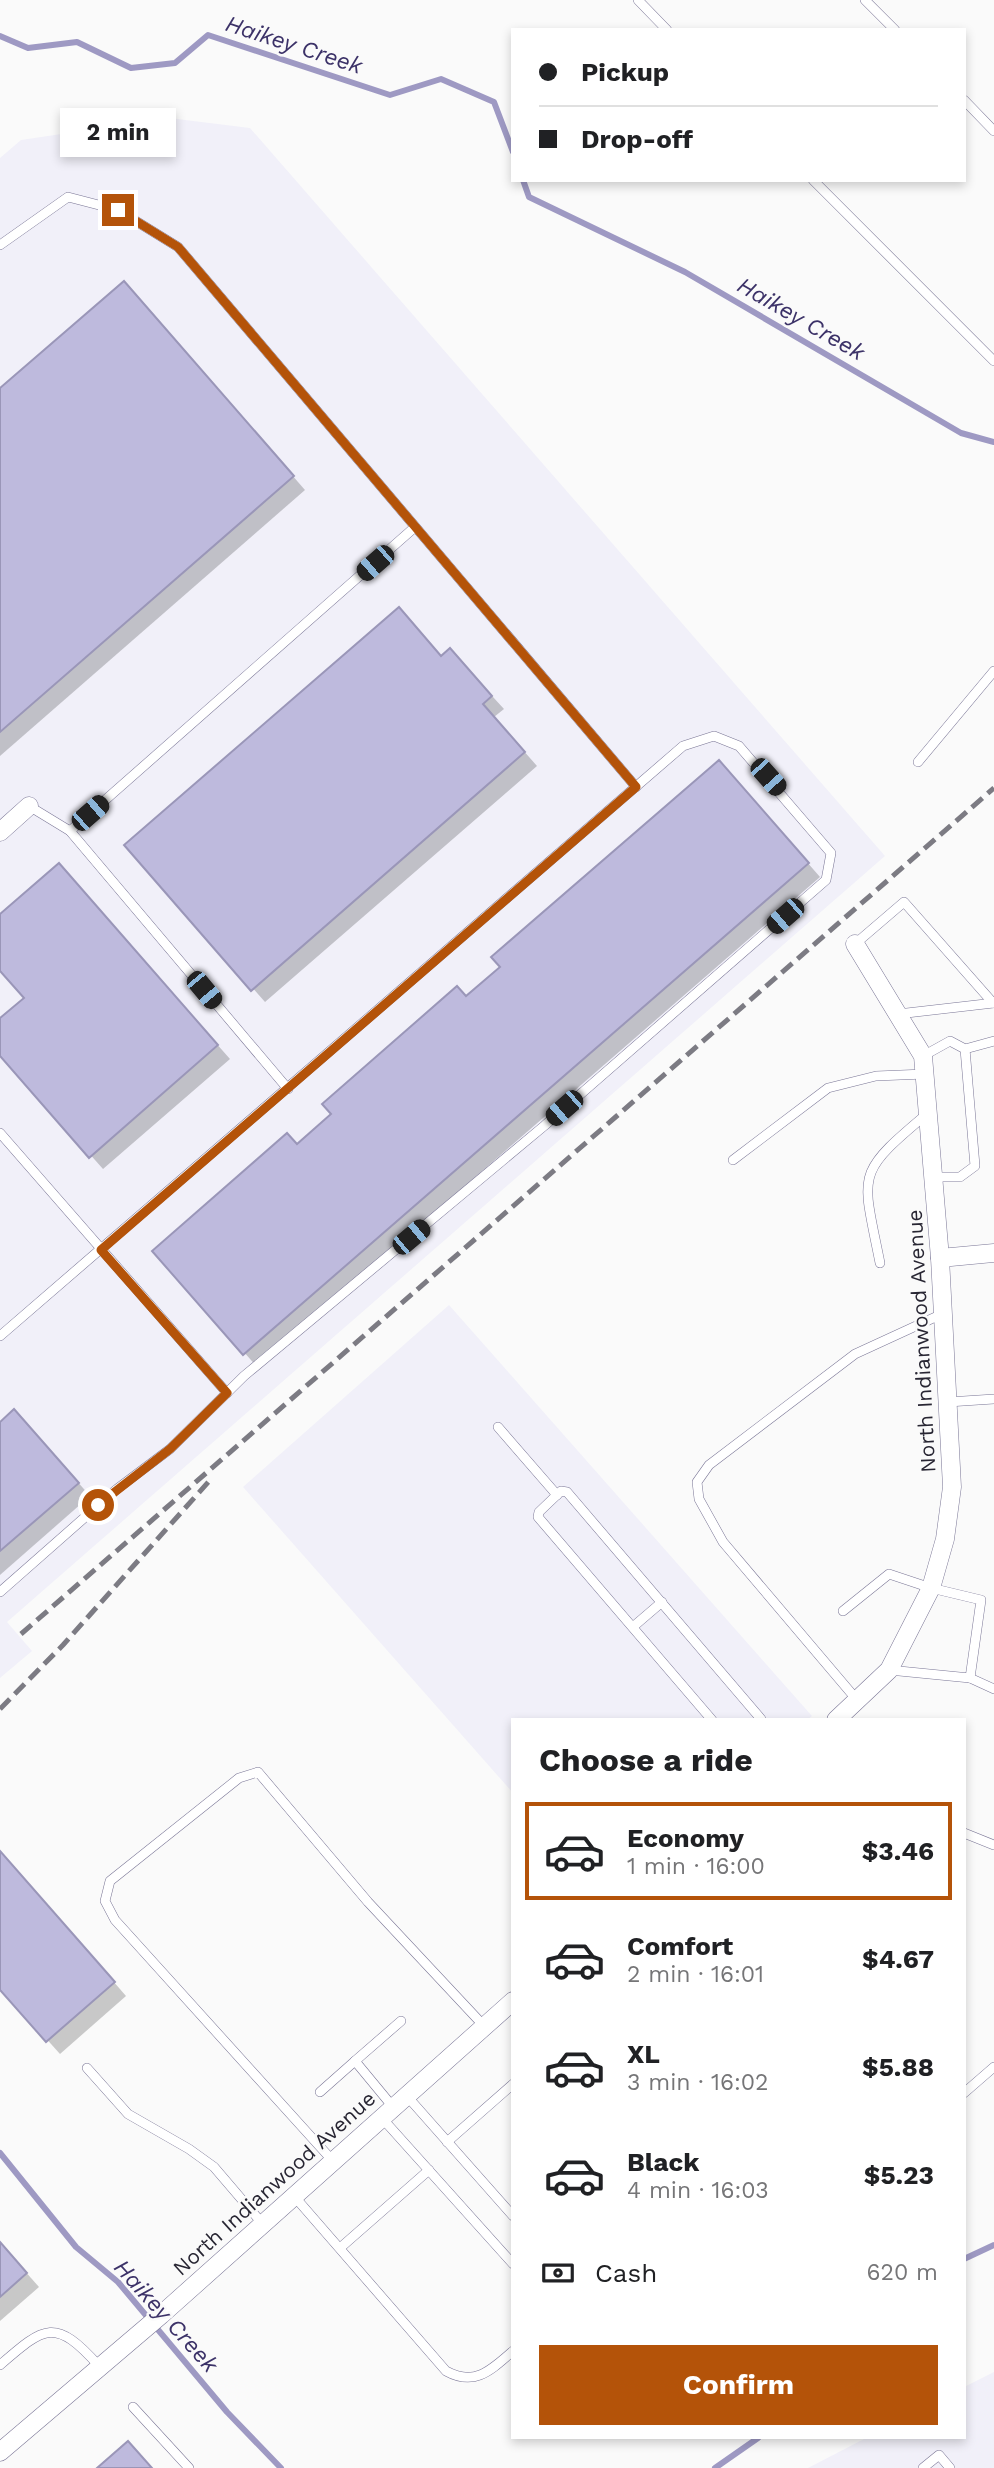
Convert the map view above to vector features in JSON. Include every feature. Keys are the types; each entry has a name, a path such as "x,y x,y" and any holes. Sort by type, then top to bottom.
{"street":[{"path":"0,832 29,806"},
{"name":"North Indianwood Avenue","path":"839,1718 859,1702 890,1670 931,1588 945,1539 952,1488 940,1258 924,1065 855,944"},
{"path":"940,1258 994,1253"},
{"name":"North Indianwood Avenue","path":"0,2452 99,2365 161,2315 261,2222 511,2003"}],"lane":[{"path":"638,0 665,28"},
{"path":"865,0 893,28"},
{"path":"966,102 994,131"},
{"path":"815,182 994,361"},
{"path":"0,245 68,197 118,210 178,247 636,787"},
{"path":"70,831 415,527"},
{"path":"918,762 994,671"},
{"path":"0,1336 683,746 714,736 739,746 831,853 826,880 544,1126 227,1393 170,1449 117,1489 0,1591"},
{"path":"29,806 70,831 288,1089"},
{"path":"855,944 904,902 994,1003"},
{"path":"897,1014 994,1003"},
{"path":"733,1160 828,1088 924,1065 950,1041 965,1049 994,1041"},
{"path":"934,1178 960,1177 975,1166 965,1049"},
{"path":"880,1263 866,1194 868,1172 882,1151 929,1112"},
{"path":"0,1133 227,1393"},
{"path":"859,1702 723,1542 704,1509 697,1482 709,1465 855,1354 942,1314"},
{"path":"948,1402 994,1399"},
{"path":"498,1427 557,1495"},
{"path":"710,1718 538,1517 539,1512 561,1491 567,1492 759,1718"},
{"path":"843,1611 889,1574 981,1600 970,1678"},
{"path":"634,1626 662,1602"},
{"path":"890,1670 970,1678 994,1689"},
{"path":"332,2160 115,1920 105,1901 110,1881 239,1778 258,1772 368,1902 484,2026"},
{"path":"966,1834 994,1845"},
{"path":"320,2092 401,2021"},
{"path":"355,2061 393,2107 429,2171 511,2262"},
{"path":"966,2091 994,2067"},
{"path":"87,2068 128,2114 189,2149 214,2167 261,2222"},
{"path":"447,2142 511,2086"},
{"path":"393,2107 447,2142 511,2214"},
{"path":"340,2248 429,2171"},
{"path":"293,2194 446,2371 471,2379 486,2374 511,2353"},
{"path":"0,2365 34,2336 54,2332 74,2339 99,2365"},
{"path":"133,2407 189,2468"},
{"path":"923,2468 939,2455 950,2468"}],"shaded area":[{"path":"169,118 250,128 885,856 7,1622 32,1651 0,1678 0,158 21,140"},
{"path":"449,1305 812,1716 511,1718 511,1791 243,1487"},
{"path":"994,2372 994,2468 808,2468 864,2439 966,2439 966,2386"}],"building":[{"path":"124,281 294,476 0,732 0,388"},
{"path":"399,607 441,656 450,648 492,696 483,704 525,752 251,991 124,845"},
{"path":"719,760 809,863 243,1355 152,1251 287,1133 297,1144 331,1114 322,1104 457,986 466,996 500,967 491,957"},
{"path":"59,863 218,1045 89,1158 0,1056 0,1018 24,998 0,971 0,914"},
{"path":"14,1409 79,1483 0,1551 0,1422"},
{"path":"0,1851 115,1982 46,2042 0,1990"},
{"path":"0,2242 27,2273 0,2297"},
{"path":"128,2441 152,2468 97,2468"}],"waterway":[{"name":"Haikey Creek","path":"0,36 28,48 77,42 131,68 175,63 208,35 390,95 441,79 494,102 511,147"},
{"name":"Haikey Creek","path":"524,182 529,197 685,272 961,433 994,442"},
{"name":"Haikey Creek","path":"0,2153 76,2247 118,2282 227,2412 281,2468"},
{"name":"Haikey Creek","path":"966,2258 994,2245"},
{"name":"Haikey Creek","path":"715,2468 757,2439"}],"railway":[{"path":"21,1634 994,788"},
{"path":"0,1709 63,1645 211,1479"}],"route":[{"path":"98,1505 170,1449 227,1393 101,1250 636,787 178,247 118,210"}]}
